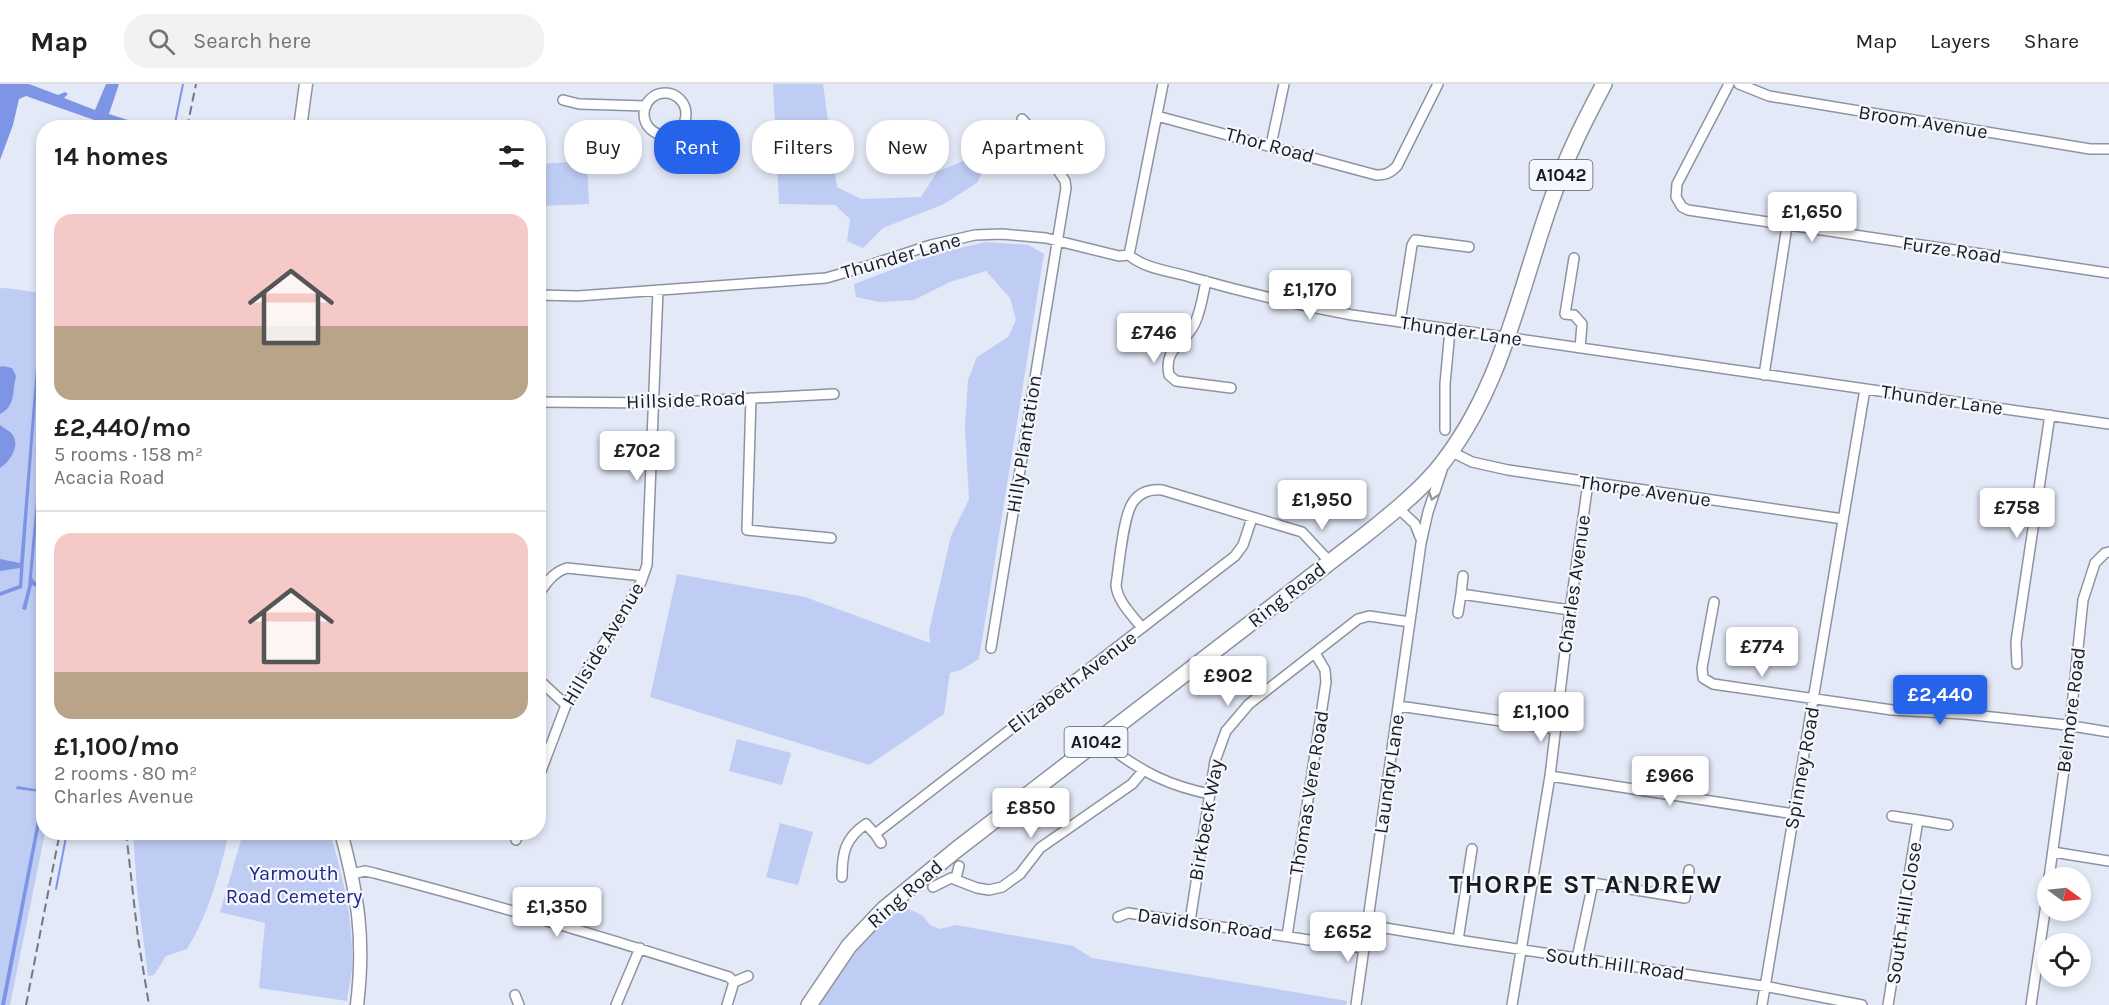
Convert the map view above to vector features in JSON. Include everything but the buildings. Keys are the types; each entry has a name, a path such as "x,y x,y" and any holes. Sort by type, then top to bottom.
{"highway":[{"name":"A1042","path":"1508,338 1553,194 1572,147 1604,84"},
{"name":"Ring Road","path":"809,1005 849,946 884,909 956,850 1398,508 1436,471 1467,428 1485,394 1508,338"}],"main road":[{"path":"301,120 306,84"},
{"path":"343,840 352,874 361,938 362,962 357,1005"}],"street":[{"path":"1129,255 1162,84"},
{"path":"1271,145 1284,84"},
{"name":"Thor Road","path":"1157,116 1376,175 1384,175 1397,166 1438,84"},
{"name":"Furze Road","path":"1729,84 1677,184 1676,197 1682,207 1695,212 2109,273"},
{"name":"Broom Avenue","path":"1739,84 1769,96 2079,148 2109,149"},
{"path":"673,89 686,110 684,125 672,134 664,135 650,129 644,114 646,106 656,95 673,89"},
{"path":"563,100 575,107 646,106"},
{"name":"Hilly Plantation","path":"992,648 1066,188 1060,174"},
{"path":"1764,375 1786,225"},
{"name":"Thunder Lane","path":"546,295 578,296 826,278 931,245 975,235 1027,235 1058,240 1119,256 1129,255 1141,264 1299,305 1450,330 2109,424"},
{"path":"1400,322 1412,245 1415,240 1469,247"},
{"path":"1574,258 1565,314 1574,315 1582,324 1580,348"},
{"path":"1206,281 1195,323 1171,353 1167,360 1167,368 1168,375 1176,381 1226,387 1220,398"},
{"name":"Hillside Avenue","path":"546,757 566,705 643,576 648,560 658,290"},
{"path":"1445,430 1450,330"},
{"name":"Spinney Road","path":"1762,1005 1864,389"},
{"name":"Hillside Road","path":"546,402 654,403 834,394"},
{"path":"751,398 747,531 831,538"},
{"path":"2017,664 2016,642 2050,415"},
{"name":"Thorpe Avenue","path":"1450,451 1472,462 1508,470 1843,519"},
{"name":"Laundry Lane","path":"1356,1005 1421,543 1433,496 1450,451"},
{"name":"Charles Avenue","path":"1512,1005 1557,729 1570,610 1588,483"},
{"path":"1142,628 1117,592 1129,508 1138,496 1147,491 1162,490 1302,532 1330,562"},
{"path":"1398,508 1415,524 1421,543"},
{"name":"Elizabeth Avenue","path":"875,834 1240,551 1252,518"},
{"name":"Belmore Road","path":"2051,867 2070,726 2083,600 2095,563 2109,552"},
{"path":"546,585 559,570 567,568 643,576"},
{"path":"1458,613 1463,576"},
{"path":"1461,594 1570,610"},
{"path":"1714,602 1702,668 1703,678 1713,684 1892,710 1964,714 2109,732"},
{"name":"Birkbeck Way","path":"1190,921 1210,794 1220,745 1226,731 1249,704 1363,616 1410,622"},
{"name":"Thomas Vere Road","path":"1287,936 1326,682 1325,669 1315,653"},
{"path":"546,686 566,705"},
{"path":"1399,706 1557,729"},
{"path":"1112,749 1143,771 1171,784 1210,794"},
{"path":"933,887 951,878 956,878 977,888 988,890 1002,888 1020,874 1040,848 1132,784 1143,771"},
{"path":"1550,776 1794,814"},
{"name":"South Hill Close","path":"1892,816 1948,825"},
{"name":"South Hill Close","path":"1888,1005 1918,820"},
{"path":"842,877 845,846 854,832 866,824 881,843"},
{"path":"1458,940 1472,849"},
{"path":"2053,852 2109,861"},
{"path":"1458,858 1470,860"},
{"path":"956,878 959,866"},
{"path":"1577,958 1593,883 1685,898 1689,870"},
{"path":"352,874 365,871 374,873 640,948 729,977 734,982"},
{"name":"Davidson Road","path":"1118,917 1128,913 1364,948"},
{"path":"2031,1005 2044,921"},
{"name":"South Hill Road","path":"1367,925 1765,986 1862,1005"},
{"path":"616,1005 640,948"},
{"path":"727,1005 734,982 748,976"},
{"path":"515,995 519,1005"}],"green space":[{"path":"773,84 823,84 828,120 775,120"},
{"path":"564,162 564,174 588,174 589,204 546,206 546,164"},
{"path":"961,162 961,174 982,174 977,183 944,204 883,228 863,248 847,241 850,219 835,205 779,204 778,174 835,174 837,187 861,199 921,197 936,174 949,174 949,167"},
{"path":"986,242 1029,245 1044,254 979,659 961,670 950,673 944,714 869,765 650,697 677,574 805,597 930,643 929,631 951,536 969,499 965,427 968,380 977,357 1008,337 1016,320 1010,298 986,271 950,282 914,300 880,302 856,297 854,284 934,254"},
{"path":"0,288 36,292 36,840 44,840 10,1005 0,1005"},
{"path":"737,739 791,753 782,785 729,771"},
{"path":"780,823 813,832 798,885 766,877"},
{"path":"134,840 227,840 212,893 187,949 166,956 154,975 148,976"},
{"name":"Yarmouth Road Cemetery","path":"241,840 332,840 350,920 352,969 347,1001 259,988 265,923 220,912"},
{"path":"901,906 922,915 930,925 939,929 956,925 1073,946 1092,958 1347,1001 1346,1005 818,1005 856,952"}],"water":[{"path":"0,84 29,84 58,95 65,92 68,94 64,98 95,110 106,84 119,84 109,114 128,120 94,120 26,96 19,99 13,125 0,160"},
{"path":"0,367 12,368 16,376 11,403 0,414"},
{"path":"36,367 36,398 22,588 0,596 0,592 19,585 20,568 0,571 0,559 20,563"},
{"path":"0,425 12,434 15,448 11,458 0,468"},
{"path":"36,501 32,577 36,582 36,587 32,585 26,610 22,609 28,587"},
{"path":"17,786 36,789 36,792 16,789"},
{"path":"36,826 37,840 5,1005 1,1005"}],"waterway":[{"path":"176,120 183,84"},
{"path":"56,889 65,840"}],"railway":[{"path":"189,120 196,84"},
{"path":"26,1005 58,840"},
{"path":"127,840 138,938 149,1005"}],"district":[{"name":"THORPE ST ANDREW","path":"1586,884"}]}
